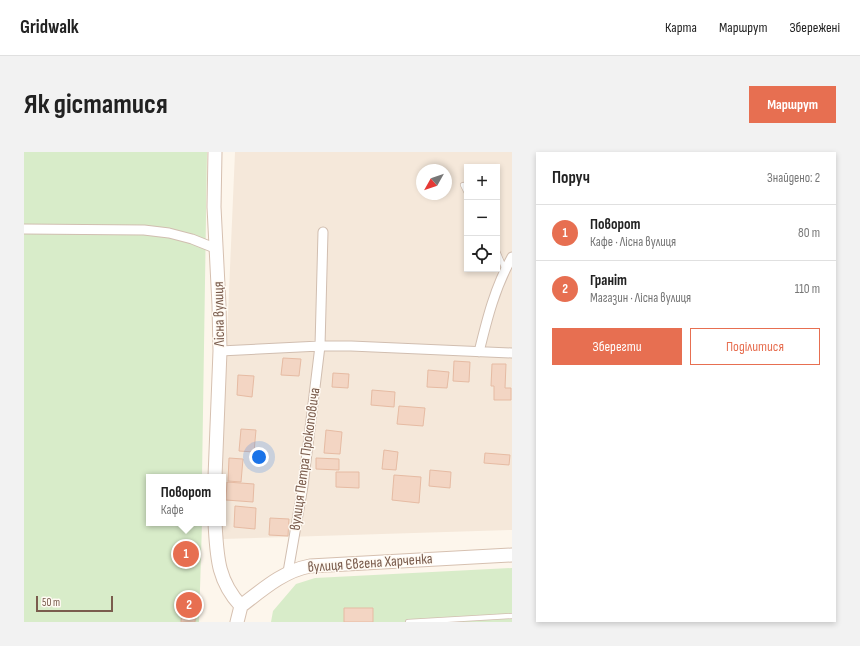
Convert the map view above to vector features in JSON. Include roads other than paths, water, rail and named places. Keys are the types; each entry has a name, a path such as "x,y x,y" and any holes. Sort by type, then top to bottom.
{"street":[{"name":"Лісна вулиця","path":"215,152 214,207 217,249 220,351 215,474"},
{"path":"24,229 144,230 169,233 192,239 217,249"},
{"name":"вулиця Петра Прокоповича","path":"288,572 303,486 320,346 323,232"},
{"path":"479,352 490,306 512,257"},
{"path":"220,351 351,346 512,353"},
{"path":"215,526 220,571 233,598 241,606 237,622"},
{"name":"вулиця Євгена Харченка","path":"241,606 288,572 298,568 324,564 512,555"}],"lane":[{"path":"500,258 505,270"},
{"path":"408,622 512,616"}],"place":[{"name":"Поворот","path":"186,554"},
{"name":"Граніт","path":"189,605"}]}
